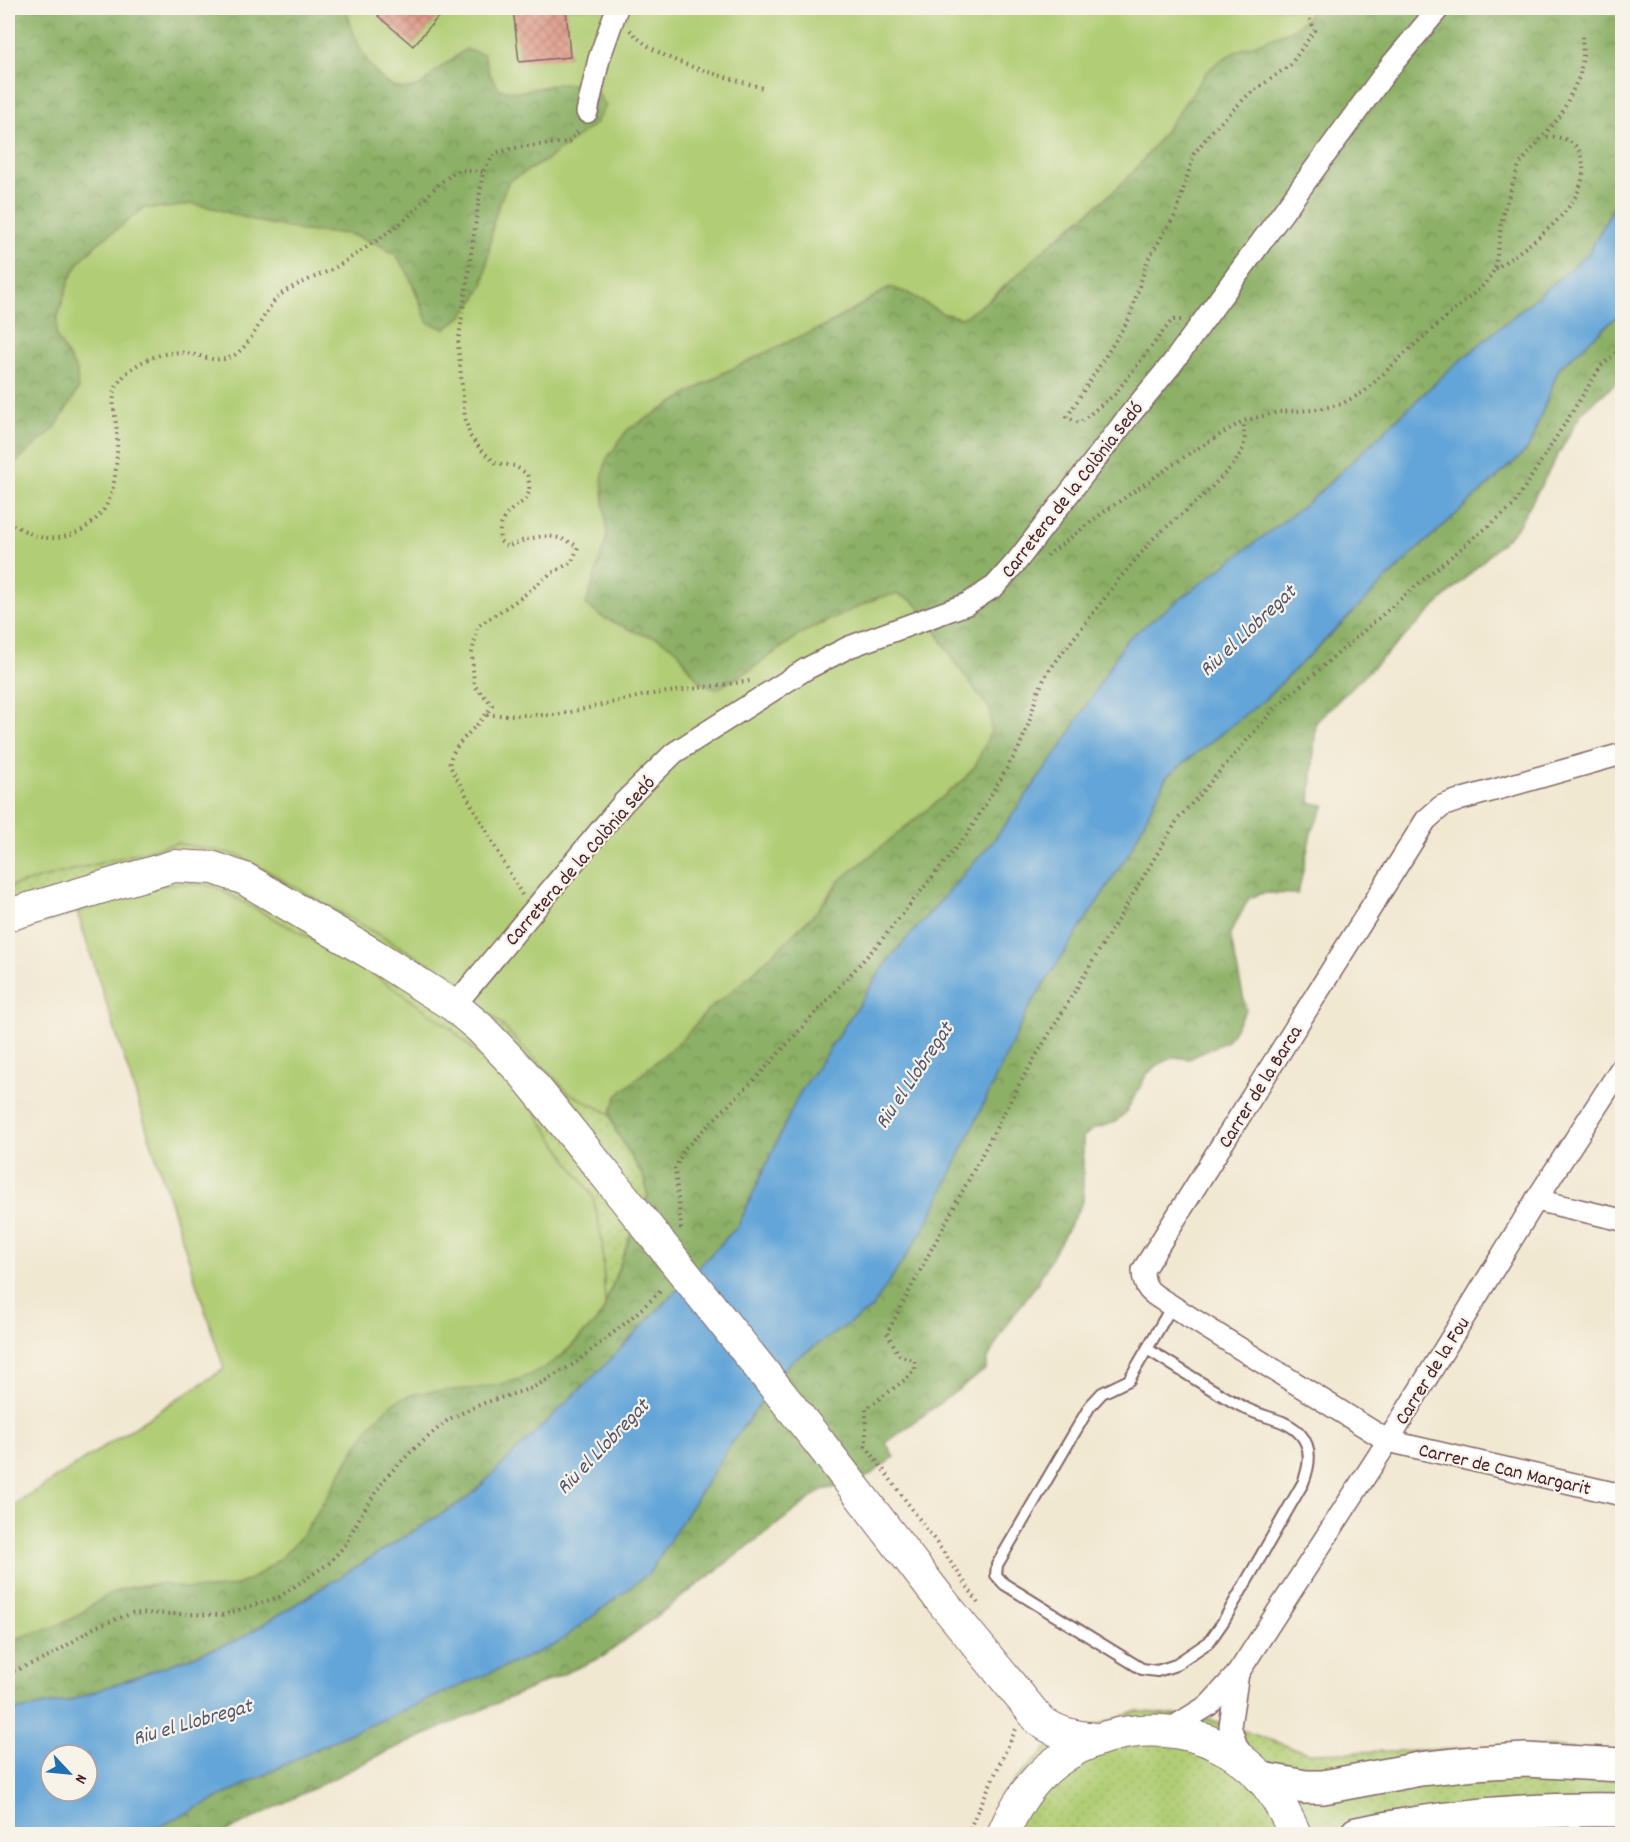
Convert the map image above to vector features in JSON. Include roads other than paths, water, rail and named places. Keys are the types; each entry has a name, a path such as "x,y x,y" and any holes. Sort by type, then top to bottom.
{"highway":[{"path":"1254,1772 1305,1787 1474,1763 1525,1760 1623,1765"},
{"path":"1357,1834 1442,1819 1586,1809 1623,1810"}],"main road":[{"path":"8,915 174,866 214,868 236,874 265,890 454,1006 480,1028 524,1074 819,1442 940,1599 1040,1721 1066,1735 1097,1739"},
{"path":"1027,1706 1039,1746 1037,1779"},
{"path":"1003,1834 1023,1796 1055,1762 1097,1739 1143,1730 1184,1734 1209,1742 1233,1754 1254,1772 1282,1807 1294,1834"}],"street":[{"name":"Carretera de la Colònia Sedó","path":"454,1006 624,802 674,753 806,669 849,647 967,604 995,586 1017,561 1203,321 1406,46 1439,8"},
{"path":"588,112 599,59 616,10"},
{"name":"Carrer de la Barca","path":"1388,1441 1146,1289 1143,1270 1426,820 1442,806 1459,800 1623,754"},
{"name":"Carrer de la Fou","path":"1167,1731 1209,1705 1238,1673 1388,1441 1536,1200 1623,1066"},
{"path":"1536,1200 1623,1220"},
{"name":"Carrer de Can Margarit","path":"1388,1441 1623,1495"},
{"name":"Carrer de la Fou","path":"1238,1673 1230,1726 1236,1744 1254,1772"}],"lane":[{"path":"1147,1349 1248,1409 1292,1426 1303,1436 1308,1450 1309,1468 1303,1483 1240,1593 1209,1642 1173,1666 1157,1671 1142,1668 1004,1584 996,1575 997,1565 1090,1406 1102,1393 1129,1380 1147,1349 1172,1306"}],"water":[{"name":"Riu el Llobregat","path":"1622,192 1622,312 1559,368 1528,449 1411,555 1265,699 1166,777 1129,853 1029,1007 927,1224 872,1308 788,1364 729,1447 649,1573 555,1645 333,1741 161,1826 111,1834 8,1834 8,1712 69,1701 238,1640 469,1497 609,1361 738,1226 799,1094 890,958 994,840 1062,746 1126,640 1310,501 1449,370 1588,254"}]}
